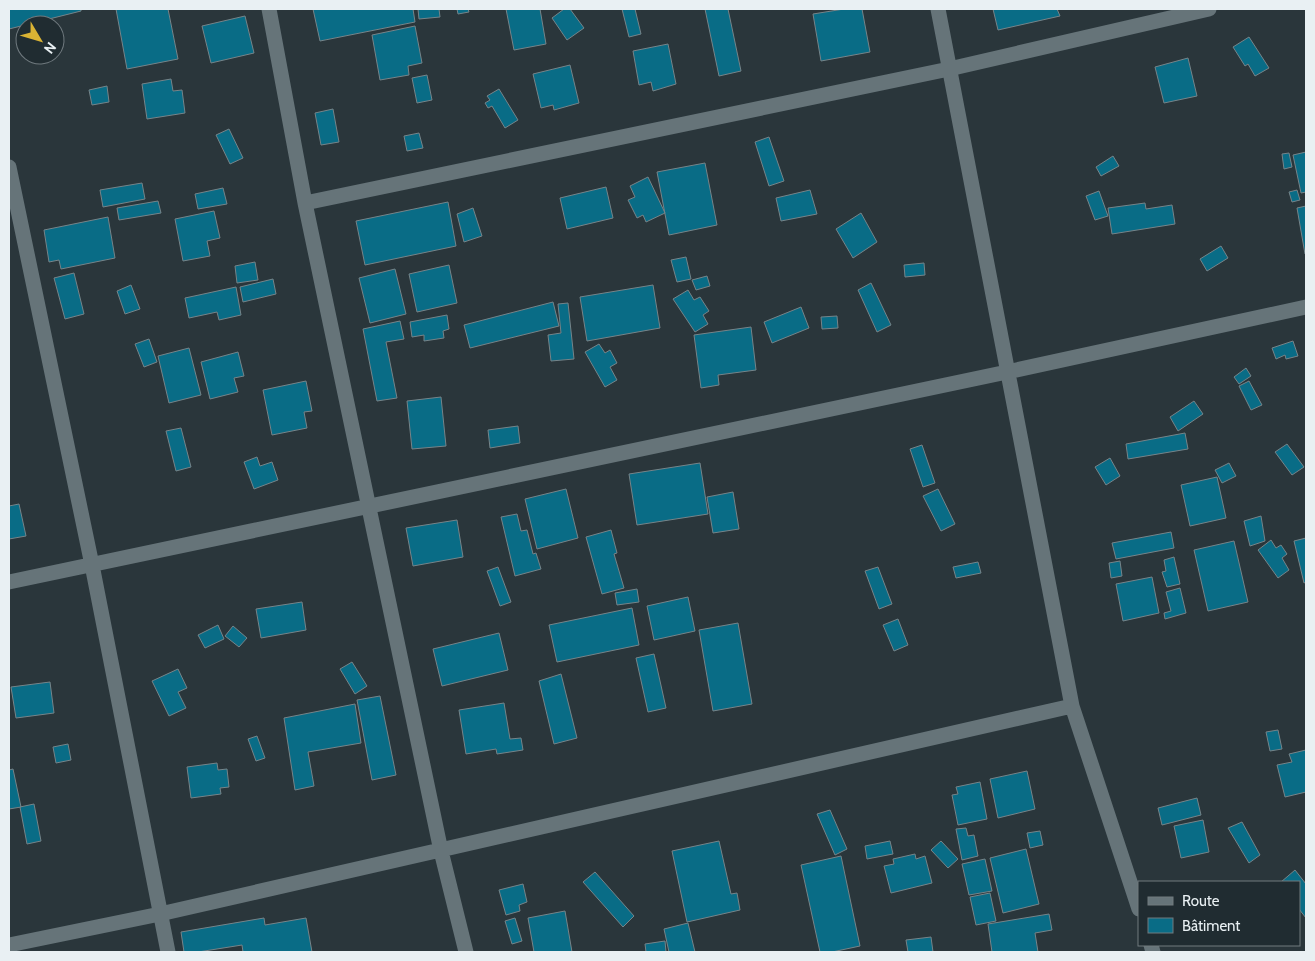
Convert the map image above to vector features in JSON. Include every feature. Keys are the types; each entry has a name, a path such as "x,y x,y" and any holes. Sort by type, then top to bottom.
{"street":[{"path":"269,9 306,203 370,505 440,851 466,952"},
{"path":"938,9 1072,706 1138,906"},
{"path":"306,203 949,69 1209,9"},
{"path":"9,167 92,564 168,952"},
{"path":"9,582 1008,372 1306,307"},
{"path":"9,945 160,914 1072,706"}],"building":[{"path":"9,9 81,9 81,11 65,15 15,15 15,28 9,29"},
{"path":"116,9 168,9 178,59 127,69"},
{"path":"313,9 413,9 415,22 320,41"},
{"path":"418,9 439,9 440,17 419,19"},
{"path":"457,9 468,9 469,12 458,14"},
{"path":"506,9 540,9 546,44 514,50"},
{"path":"564,9 570,9 584,28 567,40 552,18"},
{"path":"622,9 635,9 641,34 629,37"},
{"path":"705,9 728,9 741,71 719,76"},
{"path":"844,9 862,9 870,52 821,61 813,14"},
{"path":"993,9 1057,9 1060,16 998,30"},
{"path":"245,16 254,53 211,63 202,26"},
{"path":"415,26 422,63 408,66 409,75 380,80 372,35"},
{"path":"1249,37 1269,68 1255,76 1248,64 1245,66 1233,47"},
{"path":"668,44 676,84 653,91 651,82 639,85 633,51"},
{"path":"1188,58 1197,96 1164,103 1155,67"},
{"path":"570,65 579,103 554,110 553,105 541,108 533,74"},
{"path":"427,75 432,100 417,103 412,78"},
{"path":"171,79 173,91 182,90 185,113 147,119 142,84"},
{"path":"107,86 109,102 92,105 89,90"},
{"path":"499,89 518,120 505,128 492,106 488,108 485,103 490,100 487,96"},
{"path":"333,109 339,142 321,145 315,113"},
{"path":"229,129 243,158 230,164 216,135"},
{"path":"419,133 423,148 407,151 404,136"},
{"path":"769,137 784,181 769,186 755,142"},
{"path":"1306,152 1306,192 1301,193 1293,155"},
{"path":"1289,153 1292,167 1284,169 1282,154"},
{"path":"1113,156 1119,166 1101,176 1096,167"},
{"path":"705,163 717,225 669,235 657,172"},
{"path":"648,177 665,213 646,222 643,215 637,218 628,200 635,197 630,186"},
{"path":"142,183 145,199 103,207 100,190"},
{"path":"606,187 613,218 567,229 560,198"},
{"path":"223,188 227,204 198,209 195,194"},
{"path":"810,190 817,214 781,221 776,198"},
{"path":"1297,190 1300,200 1292,202 1289,192"},
{"path":"1099,191 1108,216 1095,220 1086,196"},
{"path":"158,201 161,213 119,220 117,208"},
{"path":"448,202 456,246 365,265 356,221"},
{"path":"1145,203 1146,209 1172,205 1175,224 1112,234 1108,208"},
{"path":"1306,206 1306,253 1305,254 1297,208"},
{"path":"473,208 482,236 464,242 457,214"},
{"path":"214,211 220,238 207,241 210,256 183,261 175,219"},
{"path":"861,213 877,242 853,258 836,229"},
{"path":"108,217 115,258 61,269 59,260 49,262 44,230"},
{"path":"1221,246 1228,258 1207,271 1200,259"},
{"path":"686,257 691,279 677,282 671,260"},
{"path":"255,262 258,280 237,283 235,266"},
{"path":"924,263 925,275 905,277 904,265"},
{"path":"449,265 457,303 417,312 409,274"},
{"path":"395,269 406,314 370,323 359,278"},
{"path":"74,273 84,314 65,319 54,278"},
{"path":"707,276 710,286 696,290 692,280"},
{"path":"273,279 276,294 243,302 240,287"},
{"path":"871,283 891,325 877,332 858,290"},
{"path":"131,285 140,309 125,314 117,291"},
{"path":"653,285 660,328 587,341 580,297"},
{"path":"236,287 241,315 219,320 217,312 189,318 185,298"},
{"path":"688,290 694,300 700,297 709,311 703,315 708,324 695,332 673,299"},
{"path":"553,302 559,326 470,348 464,325"},
{"path":"568,303 574,359 551,361 548,335 561,333 558,304"},
{"path":"801,307 809,328 772,343 764,322"},
{"path":"447,315 449,329 443,331 444,338 424,341 424,335 412,337 410,322"},
{"path":"837,316 838,328 822,329 821,317"},
{"path":"400,321 404,339 386,342 397,398 377,401 363,329"},
{"path":"751,327 756,370 718,375 719,385 701,388 694,335"},
{"path":"149,339 157,362 144,367 135,344"},
{"path":"1293,341 1298,356 1286,359 1285,355 1276,359 1272,348"},
{"path":"599,344 605,353 610,350 617,363 610,367 617,380 605,387 585,352"},
{"path":"189,348 201,395 169,403 158,356"},
{"path":"238,352 244,376 234,378 238,392 210,399 201,362"},
{"path":"1246,368 1251,376 1239,384 1234,377"},
{"path":"306,381 312,411 304,412 307,428 272,435 263,390"},
{"path":"1249,381 1262,405 1251,410 1239,386"},
{"path":"441,397 446,446 412,449 407,401"},
{"path":"1194,401 1203,414 1178,431 1170,417"},
{"path":"518,426 520,443 490,448 488,430"},
{"path":"181,428 191,467 176,471 166,431"},
{"path":"1185,433 1188,449 1128,459 1126,444"},
{"path":"1287,444 1304,467 1292,475 1275,452"},
{"path":"922,445 935,483 923,487 910,449"},
{"path":"257,457 260,466 272,462 278,480 254,489 244,462"},
{"path":"1110,458 1120,476 1106,485 1095,467"},
{"path":"700,463 708,514 637,525 629,474"},
{"path":"1229,463 1236,476 1222,483 1215,470"},
{"path":"1217,477 1226,518 1190,526 1181,485"},
{"path":"566,489 578,538 537,549 525,499"},
{"path":"938,489 955,524 941,531 923,496"},
{"path":"733,492 739,529 713,533 707,497"},
{"path":"19,504 26,536 9,539 9,506"},
{"path":"517,514 521,531 527,530 533,554 536,553 541,569 515,576 501,517"},
{"path":"1261,516 1265,541 1250,546 1244,521"},
{"path":"457,520 463,557 413,566 406,528"},
{"path":"611,530 617,553 614,554 624,588 602,594 586,537"},
{"path":"1171,532 1174,548 1116,559 1112,543"},
{"path":"1306,538 1306,582 1304,583 1294,541"},
{"path":"1271,540 1276,548 1281,545 1287,554 1282,558 1289,570 1278,578 1258,550"},
{"path":"1234,541 1248,602 1208,611 1194,550"},
{"path":"1174,557 1180,584 1167,587 1162,572 1166,571 1164,560"},
{"path":"1120,561 1122,576 1111,578 1109,563"},
{"path":"978,562 981,573 956,578 953,567"},
{"path":"498,567 511,602 500,606 487,571"},
{"path":"878,567 892,604 879,609 865,571"},
{"path":"1152,577 1159,613 1123,621 1116,584"},
{"path":"1180,588 1186,613 1165,619 1164,613 1171,611 1166,592"},
{"path":"637,589 639,602 617,605 615,593"},
{"path":"688,597 695,631 654,640 647,606"},
{"path":"302,602 306,630 261,638 256,609"},
{"path":"632,608 639,645 557,662 549,625"},
{"path":"898,619 908,645 894,651 883,625"},
{"path":"738,623 752,704 713,711 699,630"},
{"path":"218,625 224,639 205,648 198,635"},
{"path":"233,626 247,638 239,647 225,636"},
{"path":"499,633 508,670 442,686 433,649"},
{"path":"654,654 666,708 648,712 636,658"},
{"path":"352,662 367,686 355,694 340,669"},
{"path":"178,669 187,688 178,692 186,708 169,716 152,681"},
{"path":"561,674 577,738 554,744 539,681"},
{"path":"50,682 54,713 16,718 11,687"},
{"path":"380,696 396,775 372,780 357,700"},
{"path":"504,703 510,739 521,738 523,750 497,754 496,749 466,754 459,710"},
{"path":"355,704 361,743 308,752 314,786 295,790 284,718"},
{"path":"1278,730 1282,749 1270,751 1266,732"},
{"path":"257,736 265,758 256,761 248,739"},
{"path":"68,744 71,760 56,763 53,747"},
{"path":"1306,750 1306,792 1285,797 1277,765 1292,762 1289,754"},
{"path":"217,763 218,770 227,769 229,787 220,788 221,794 191,798 187,767"},
{"path":"13,769 21,807 9,809 9,770"},
{"path":"1027,771 1035,809 998,818 990,779"},
{"path":"980,782 987,819 958,825 952,795 958,794 956,787"},
{"path":"1197,798 1201,815 1162,825 1158,808"},
{"path":"34,804 41,841 27,844 20,807"},
{"path":"830,810 847,849 835,855 817,814"},
{"path":"1203,820 1209,852 1181,858 1174,826"},
{"path":"1242,822 1260,855 1249,863 1228,828"},
{"path":"966,828 968,836 974,835 978,856 962,860 956,829"},
{"path":"1040,831 1043,845 1030,848 1027,833"},
{"path":"719,841 731,894 737,893 740,910 687,922 672,851"},
{"path":"890,841 893,854 867,859 865,846"},
{"path":"941,841 958,859 948,868 931,850"},
{"path":"1026,849 1039,904 1003,913 990,858"},
{"path":"915,854 916,859 925,856 932,883 891,893 884,866 894,864 893,859"},
{"path":"841,856 860,946 832,952 820,952 801,865"},
{"path":"985,859 992,891 969,895 962,864"},
{"path":"1295,870 1306,884 1306,918 1300,910 1300,881 1282,881"},
{"path":"595,872 634,916 623,927 583,882"},
{"path":"523,884 527,902 519,905 520,911 506,915 499,890"},
{"path":"990,893 996,921 976,925 970,897"},
{"path":"565,911 572,952 534,952 528,918"},
{"path":"1049,914 1052,930 1035,933 1038,952 992,952 988,924"},
{"path":"264,918 265,925 306,918 312,952 243,952 242,945 198,952 184,952 181,932"},
{"path":"515,918 522,941 512,944 505,921"},
{"path":"688,923 695,952 669,952 664,929"},
{"path":"931,937 933,952 908,952 906,940"},
{"path":"665,941 666,952 646,952 645,944"}]}
